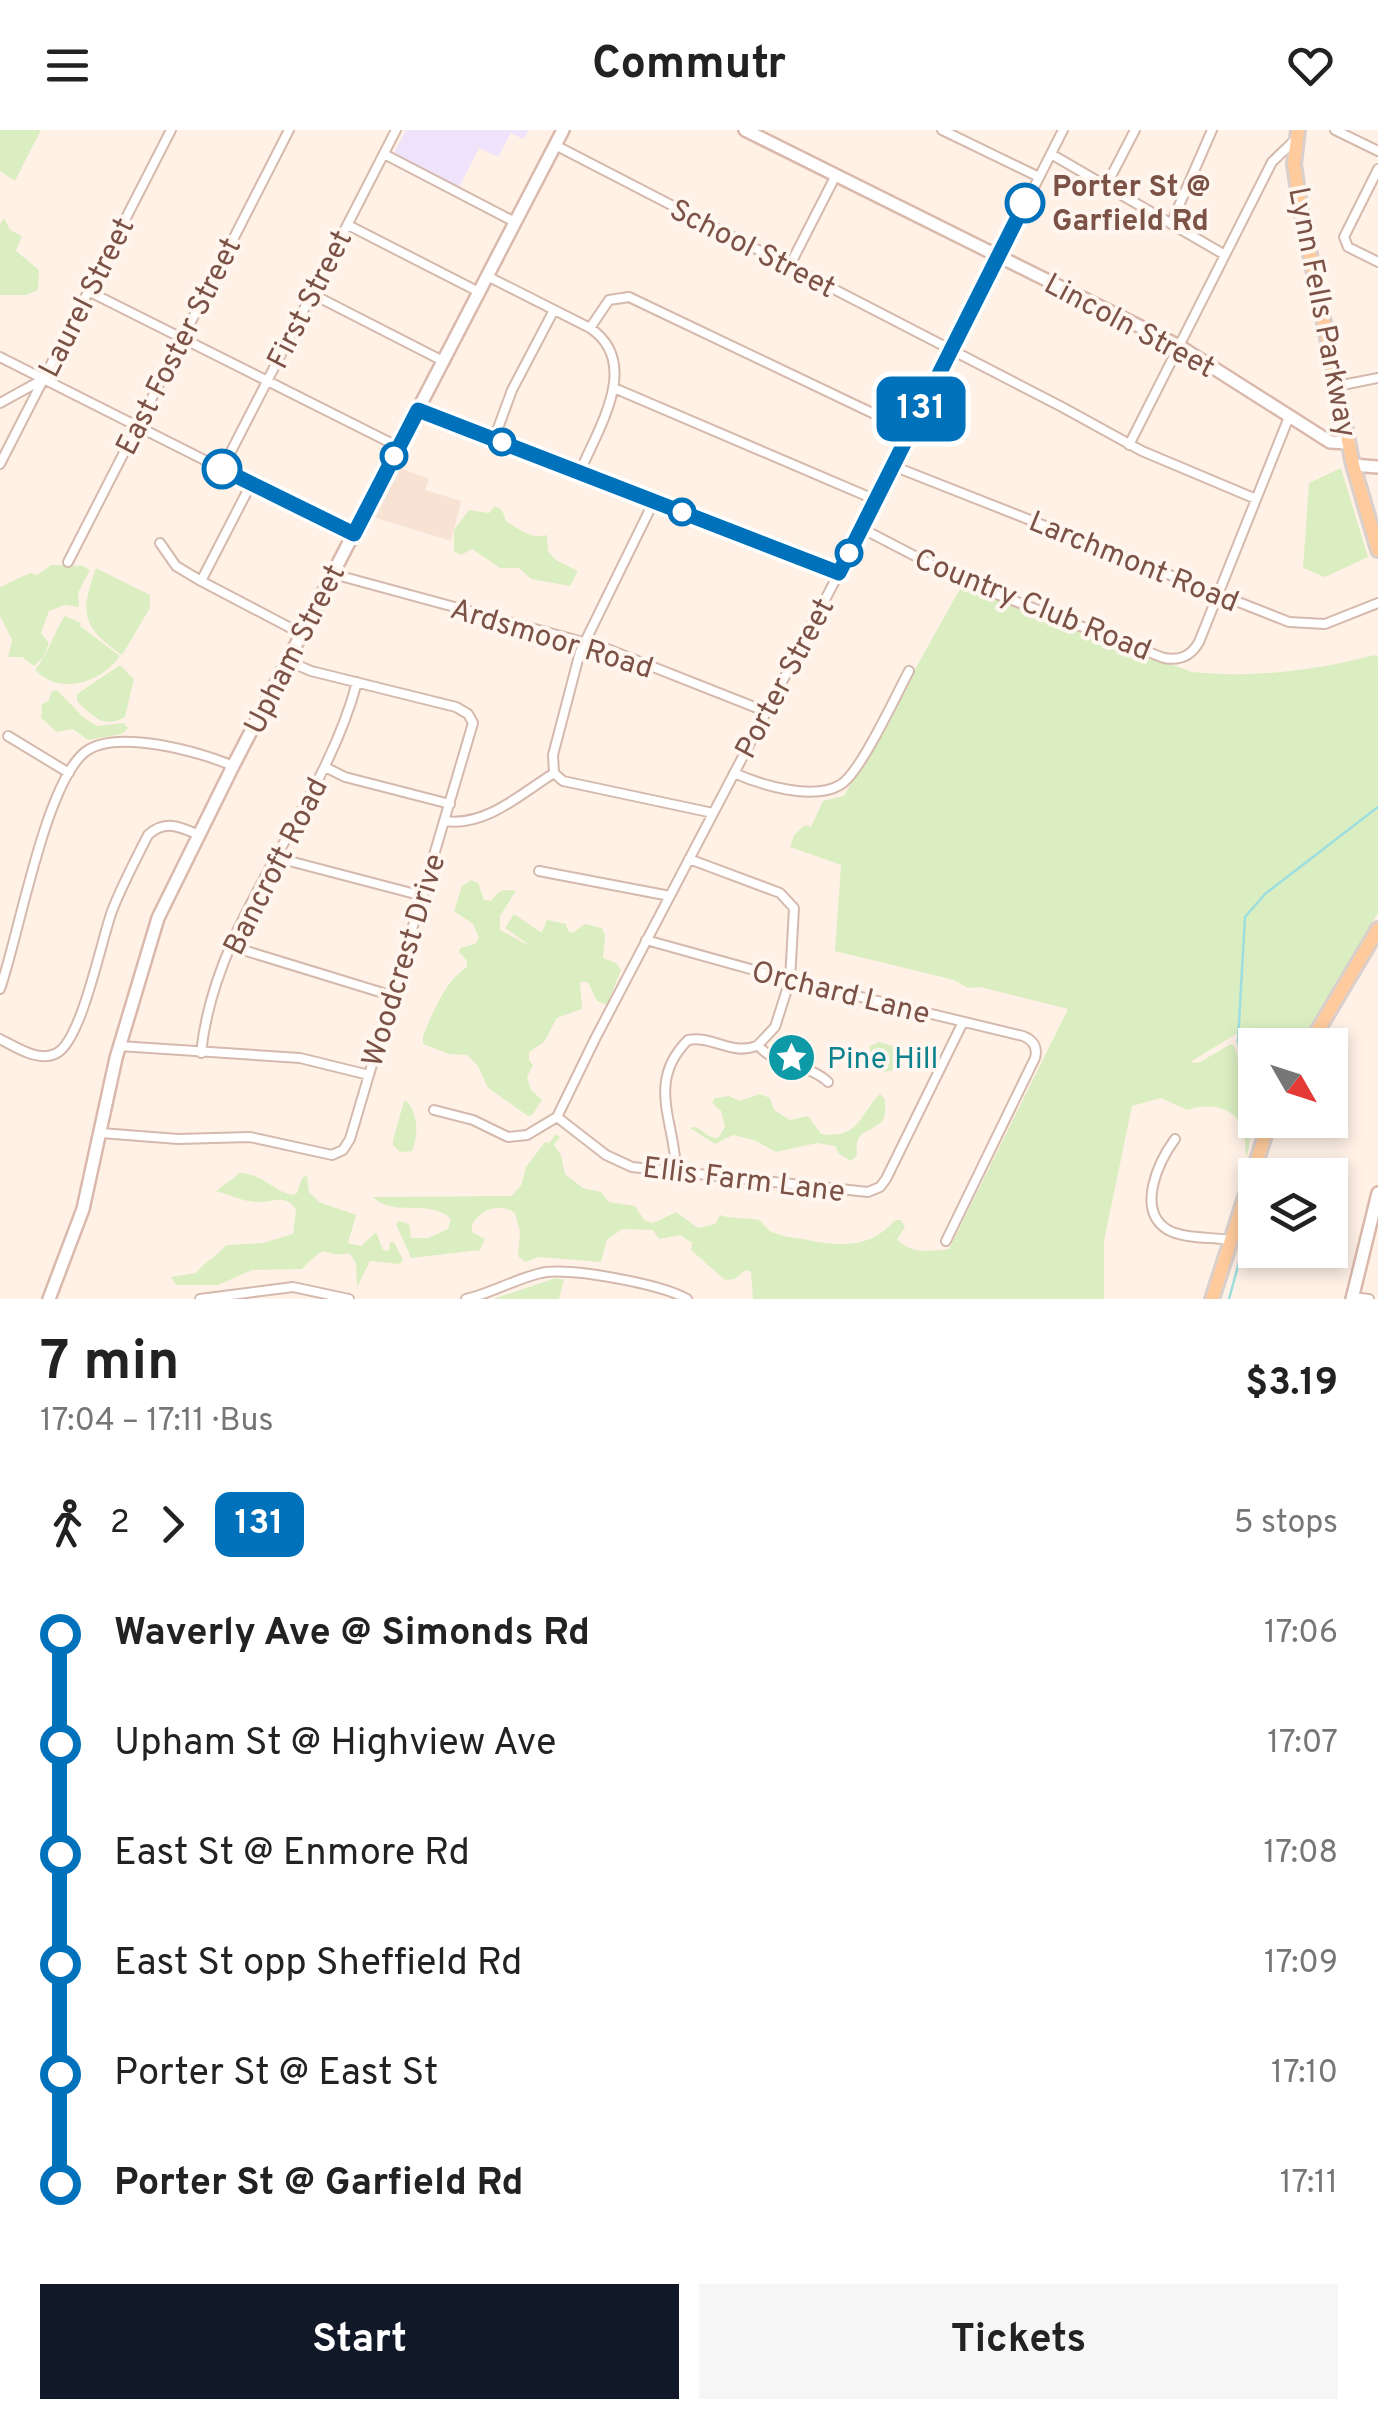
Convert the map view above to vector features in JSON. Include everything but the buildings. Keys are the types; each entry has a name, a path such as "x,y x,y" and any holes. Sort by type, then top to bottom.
{"main road":[{"name":"Upham Street","path":"49,1299 79,1222 118,1046 155,926 233,766 563,130"},
{"name":"Lincoln Street","path":"745,130 1179,346 1332,442 1348,443"},
{"name":"Lynn Fells Parkway","path":"1297,135 1294,164 1300,205 1348,443 1378,550"},
{"path":"1353,465 1378,468"},
{"path":"1319,1028 1378,929"},
{"path":"1212,1299 1264,1138"},
{"path":"1352,1298 1378,1197"}],"street":[{"name":"Laurel Street","path":"0,464 171,130"},
{"name":"East Foster Street","path":"68,562 289,130"},
{"name":"First Street","path":"222,469 396,130"},
{"path":"942,130 1038,177"},
{"name":"Porter Street","path":"558,1117 1063,130"},
{"path":"1106,186 1135,130"},
{"path":"1171,224 1212,130"},
{"path":"1336,130 1378,152"},
{"path":"1129,445 1272,162 1297,135"},
{"name":"School Street","path":"555,145 1129,445 1256,499"},
{"path":"384,154 515,222"},
{"path":"1050,154 1225,255"},
{"path":"1378,169 1344,239 1348,247 1378,262"},
{"path":"789,267 836,175"},
{"path":"348,225 479,292"},
{"path":"487,276 590,328 614,356 614,388 580,472"},
{"path":"88,291 399,447"},
{"path":"312,294 443,361"},
{"path":"590,328 607,301 629,296 910,431"},
{"path":"494,439 513,388 554,310"},
{"path":"0,357 354,534"},
{"path":"0,403 44,378"},
{"path":"1337,386 1378,378"},
{"path":"614,388 876,500"},
{"path":"418,410 839,573"},
{"name":"Country Club Road","path":"862,528 965,582 1168,659 1184,657 1196,648 1289,417"},
{"name":"Larchmont Road","path":"893,466 1290,622 1307,625 1336,621 1378,602"},
{"path":"201,581 252,484"},
{"path":"654,501 584,642 553,755 554,773 563,781 713,813"},
{"path":"160,543 176,566 302,634"},
{"name":"Ardsmoor Road","path":"333,574 620,653 766,712"},
{"name":"Woodcrest Drive","path":"100,1133 168,1139 256,1137 332,1155 347,1145 472,731 470,717 451,705 311,671 288,660"},
{"path":"734,773 790,790 826,789 843,783 854,771 909,672"},
{"name":"Bancroft Road","path":"201,1053 230,946 325,767 344,727 357,682"},
{"path":"8,736 69,773"},
{"path":"0,989 50,817 69,773 92,748 119,743 182,749 233,766"},
{"path":"325,767 348,778 450,804"},
{"path":"445,821 463,824 480,819 554,773"},
{"path":"0,1039 38,1056 54,1054 64,1047 76,1027 114,907 148,834 171,825 199,835"},
{"path":"277,854 293,862 422,896"},
{"path":"676,1172 664,1095 682,1046 694,1038 740,1050 758,1045 776,1026 790,980 796,920 790,900 780,893 689,859"},
{"path":"539,871 670,896"},
{"name":"Orchard Lane","path":"646,940 790,980 1023,1036 1034,1044 1035,1058 946,1241"},
{"path":"230,946 393,996"},
{"name":"Ellis Farm Lane","path":"558,1117 621,1163 639,1169 862,1192 874,1190 886,1180 962,1022"},
{"path":"758,1045 768,1055 812,1069 828,1082"},
{"path":"118,1046 300,1058 369,1075"},
{"path":"434,1110 473,1120 508,1138 527,1135 558,1117"},
{"path":"1176,1139 1158,1165 1152,1200 1156,1217 1176,1233 1231,1240"},
{"path":"466,1299 554,1271 658,1288 687,1299"},
{"path":"200,1299 285,1287 310,1288 349,1299"},
{"path":"1352,1298 1369,1299"}],"shaded area":[{"path":"406,130 529,130 523,139 511,133 498,157 479,148 459,187 394,153"},
{"path":"398,467 429,479 425,490 461,501 451,541 373,517"}],"green space":[{"path":"0,130 41,130 15,181 0,171"},
{"path":"4,218 10,230 22,236 16,251 39,270 38,290 26,295 0,295 0,224"},
{"path":"1341,468 1368,557 1325,577 1303,568 1309,483"},
{"path":"495,506 502,510 506,521 521,530 536,536 547,535 548,551 556,560 578,571 570,586 531,579 519,568 500,568 472,549 461,555 454,552 454,530 469,510 489,513"},
{"path":"51,565 83,566 90,570 78,593 79,607 65,605 49,611 41,633 49,643 43,658 34,666 22,657 8,657 12,640 0,616 0,587 30,573 37,575"},
{"path":"96,568 150,595 150,608 122,655 98,636 88,618 86,607"},
{"path":"961,587 1192,672 1284,672 1378,657 1378,913 1310,1028 1238,1028 1238,1033 1190,1062 1198,1063 1231,1044 1234,1046 1238,1060 1238,1121 1222,1109 1204,1106 1187,1110 1161,1098 1132,1106 1104,1241 1104,1299 753,1299 751,1272 746,1270 735,1279 725,1280 691,1250 692,1243 680,1235 659,1239 653,1230 622,1229 607,1240 601,1262 539,1257 525,1262 518,1256 520,1232 515,1213 503,1208 486,1211 472,1224 472,1232 485,1239 480,1250 411,1258 396,1224 399,1221 409,1224 411,1238 428,1238 448,1229 451,1219 433,1210 390,1206 373,1197 511,1196 521,1186 526,1167 556,1134 560,1137 554,1145 565,1174 583,1188 601,1192 609,1202 635,1206 644,1220 653,1223 676,1212 698,1228 715,1224 720,1215 759,1220 770,1231 785,1236 844,1244 876,1236 895,1220 901,1220 905,1227 897,1239 909,1248 949,1249 1068,1009 980,987 968,988 954,980 835,951 841,865 790,847 794,835 805,825 811,827 823,801 844,796"},
{"path":"65,616 81,623 120,656 102,673 80,683 56,683 35,670"},
{"path":"120,665 134,679 125,717 103,721 77,701 77,694"},
{"path":"57,690 97,726 124,723 128,728 122,734 88,740 73,729 57,732 41,718 42,704"},
{"path":"471,880 478,883 484,900 491,901 504,890 516,891 500,916 500,930 532,947 505,928 514,914 542,933 547,920 566,924 572,933 585,924 602,928 603,958 616,963 621,970 607,1005 597,1001 588,982 580,982 582,1009 557,1018 544,1042 529,1052 533,1065 527,1077 531,1090 542,1100 532,1115 488,1088 478,1066 467,1055 449,1054 423,1044 440,998 467,967 460,948 475,944 479,938 473,924 454,911 462,886"},
{"path":"879,1042 904,1049 899,1069 884,1072 886,1065 870,1058 870,1046"},
{"path":"760,1094 770,1098 774,1110 790,1120 808,1116 821,1134 834,1135 851,1129 880,1094 885,1099 885,1113 882,1122 859,1138 857,1156 851,1161 839,1154 835,1146 817,1143 776,1152 754,1140 733,1135 715,1144 690,1128 718,1138 725,1127 721,1111 712,1103 715,1098 729,1096 739,1101"},
{"path":"404,1101 414,1114 416,1132 412,1151 400,1152 393,1140"},
{"path":"240,1173 293,1195 307,1175 309,1192 319,1202 356,1215 348,1243 361,1246 376,1232 383,1250 389,1251 390,1242 394,1242 403,1260 399,1264 370,1261 357,1287 356,1263 349,1253 326,1252 302,1269 252,1270 218,1285 176,1285 171,1277 196,1273 226,1245 263,1243 293,1234 296,1209 287,1201 252,1202 216,1191"},
{"path":"556,1278 564,1280 559,1299 493,1299"}],"waterway":[{"path":"1239,1028 1245,917 1265,894 1378,807"},
{"path":"1229,1299 1238,1266"}],"bus line":[{"name":"131","path":"222,469 354,534 418,410 839,573 1025,203"}],"place":[{"name":"Porter St @ Garfield Rd","path":"1025,203"},
{"name":"Pine Hill","path":"792,1058"}]}
